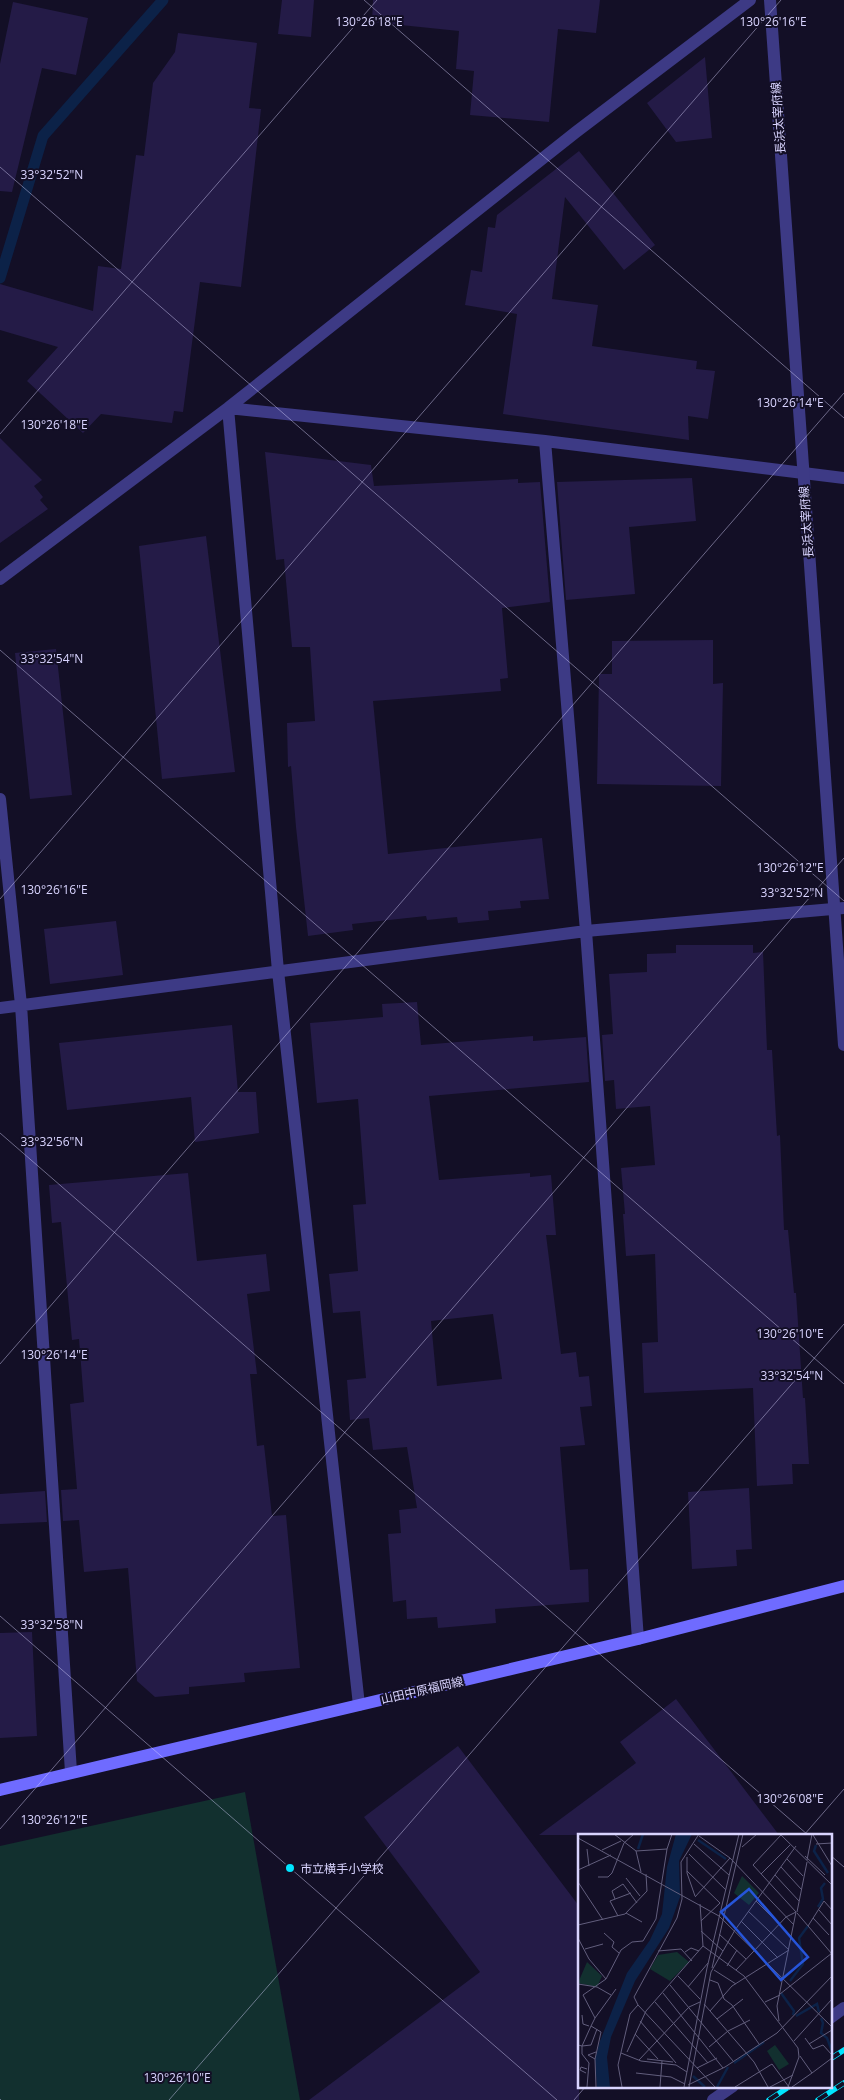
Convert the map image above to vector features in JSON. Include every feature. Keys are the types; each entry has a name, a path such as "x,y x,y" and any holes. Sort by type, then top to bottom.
{"main road":[{"name":"山田中原福岡線","path":"0,1790 638,1639 844,1586"}],"street":[{"path":"0,579 228,408 576,132 750,0"},
{"name":"長浜太宰府線","path":"770,0 803,474 839,908 844,1045"},
{"path":"228,408 544,441 844,478"},
{"path":"228,408 278,971 359,1705"},
{"path":"544,441 586,931 638,1639"},
{"path":"0,799 21,1005 71,1772"},
{"path":"0,1008 586,931 839,908"},
{"path":"832,2017 844,2008"},
{"path":"714,2100 730,2088"}],"green space":[{"path":"245,1792 300,2100 0,2100 0,1846"}],"building":[{"path":"282,0 314,0 311,37 278,34"},
{"path":"373,0 600,0 596,33 558,29 549,122 470,115 474,71 456,69 459,31 372,22"},
{"path":"13,2 88,18 76,75 42,68 12,192 0,191 0,64"},
{"path":"178,33 257,43 249,108 261,109 241,287 200,282 183,412 174,411 172,423 101,414 83,433 27,381 58,347 0,330 0,284 93,311 98,266 121,269 136,155 144,156 153,83 175,52"},
{"path":"705,57 712,138 676,142 647,103"},
{"path":"579,151 655,245 624,270 565,197 552,299 598,305 592,346 697,361 696,369 715,371 708,419 688,416 689,440 503,414 517,314 465,305 471,270 482,272 488,227 495,228 497,215"},
{"path":"0,438 42,480 34,486 43,497 40,500 48,509 0,543"},
{"path":"265,452 371,465 374,486 518,479 518,483 540,482 550,602 502,608 508,678 500,679 501,691 373,701 388,854 542,838 549,899 520,901 521,908 488,911 489,920 458,923 457,917 427,920 426,916 352,924 353,930 308,936 291,766 288,767 287,723 315,721 310,647 292,647 284,559 276,560"},
{"path":"692,478 696,521 629,527 635,594 566,600 557,482"},
{"path":"206,536 235,772 162,779 139,546"},
{"path":"713,640 713,684 723,683 721,786 597,784 599,674 612,674 612,641"},
{"path":"56,649 72,795 30,799 15,653"},
{"path":"116,921 123,975 50,984 44,929"},
{"path":"676,945 753,945 753,953 763,952 767,1050 772,1050 777,1136 780,1135 784,1230 788,1230 794,1293 796,1293 809,1464 792,1464 793,1484 757,1486 753,1388 644,1393 642,1343 658,1342 655,1254 626,1256 621,1168 655,1165 650,1106 616,1109 614,1080 605,1081 602,1035 613,1034 609,974 647,972 647,954 676,953"},
{"path":"417,1002 421,1045 533,1036 533,1041 586,1037 589,1082 429,1096 439,1180 530,1173 530,1177 551,1175 556,1235 546,1235 561,1354 576,1352 579,1377 589,1376 592,1406 580,1407 585,1445 560,1447 570,1570 588,1569 589,1602 495,1609 496,1623 438,1628 437,1617 407,1619 406,1600 393,1602 388,1534 401,1533 399,1510 417,1508 407,1447 373,1450 369,1418 350,1420 347,1380 366,1378 360,1311 333,1313 329,1274 358,1271 353,1205 366,1204 358,1099 317,1103 310,1023 383,1017 382,1004","holes":["493,1314 502,1379 437,1386 431,1321"]},
{"path":"232,1025 238,1092 256,1092 259,1133 195,1142 191,1097 67,1110 59,1043"},
{"path":"188,1173 197,1261 266,1254 270,1291 247,1294 257,1374 250,1374 257,1446 264,1445 272,1516 286,1515 300,1668 244,1673 245,1682 189,1687 189,1694 155,1697 137,1681 128,1568 84,1572 79,1520 63,1521 61,1490 77,1489 70,1404 84,1402 79,1339 72,1340 61,1222 52,1223 49,1185"},
{"path":"749,1488 752,1549 736,1550 737,1566 692,1569 688,1492"},
{"path":"45,1491 47,1522 0,1524 0,1494"},
{"path":"32,1632 37,1736 0,1738 0,1633"},
{"path":"676,1699 778,1834 539,1835 636,1763 620,1742"},
{"path":"458,1746 578,1905 579,2100 309,2100 480,1972 364,1817"}],"waterway":[{"path":"0,278 43,136 163,0"}],"railway":[{"path":"832,2058 844,2050"},
{"path":"818,2100 844,2083"},
{"path":"769,2100 787,2088"}],"place":[{"name":"市立横手小学校","path":"290,1868"}]}
